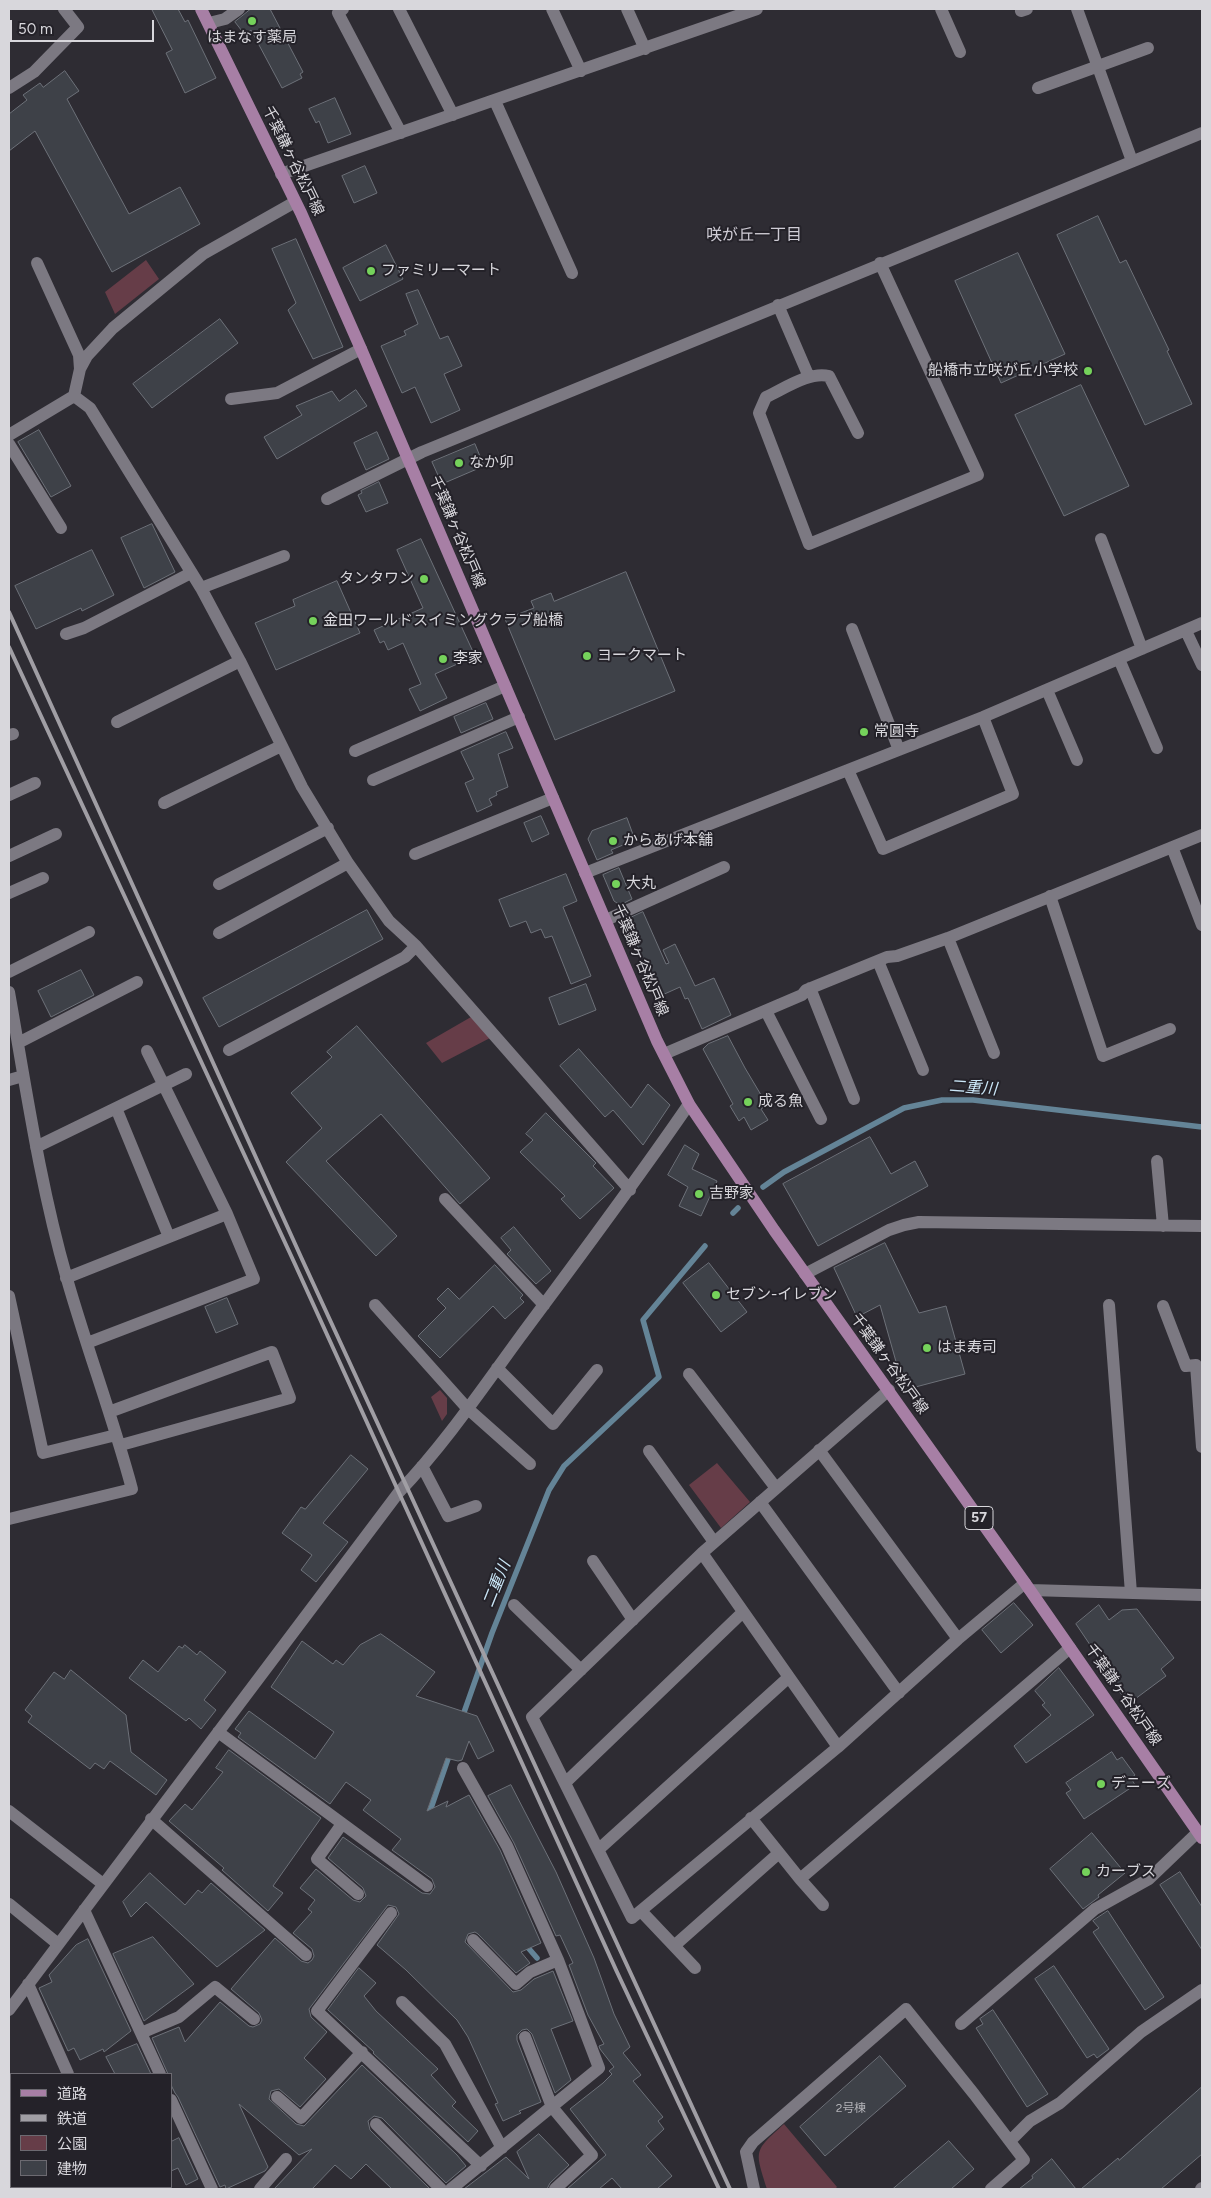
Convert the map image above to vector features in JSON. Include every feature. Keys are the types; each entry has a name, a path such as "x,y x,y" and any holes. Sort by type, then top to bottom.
{"main road":[{"name":"千葉鎌ヶ谷松戸線","path":"201,9 295,202 361,350 585,873 664,1054 689,1104 751,1197 1028,1587 1200,1835"}],"street":[{"path":"9,88 34,72 78,27 64,9"},
{"path":"209,24 224,19 239,9"},
{"path":"343,9 338,13 402,133"},
{"path":"399,9 453,115"},
{"path":"552,9 581,71"},
{"path":"627,9 646,49"},
{"path":"281,174 646,49 732,13 757,9"},
{"path":"941,9 960,52"},
{"path":"1077,9 1132,161"},
{"path":"1038,88 1148,48"},
{"path":"495,101 572,273"},
{"path":"328,499 408,458 1202,133"},
{"path":"9,435 74,396 80,369 87,356 105,335 203,254 295,202"},
{"path":"37,263 79,354 80,369"},
{"path":"858,434 829,376 809,377 766,397 759,413 809,544 978,475 880,264"},
{"path":"778,305 809,377"},
{"path":"231,399 277,393 361,350"},
{"path":"74,396 90,408 201,588 240,661 302,787 348,863 389,921 416,946 630,1190"},
{"path":"9,444 61,528"},
{"path":"1101,539 1142,649"},
{"path":"201,588 284,556"},
{"path":"66,634 84,628 191,573"},
{"path":"585,873 983,717 1202,623"},
{"path":"852,629 899,750"},
{"path":"1186,630 1202,666"},
{"path":"1119,659 1157,748"},
{"path":"117,722 240,661"},
{"path":"355,751 505,686"},
{"path":"1046,690 1077,760"},
{"path":"373,780 518,717"},
{"path":"848,770 883,849 1013,794 983,717"},
{"path":"164,803 281,746"},
{"path":"9,795 35,783"},
{"path":"415,854 553,798"},
{"path":"219,884 328,828"},
{"path":"9,856 56,834"},
{"path":"664,1054 802,995 810,988 878,961 948,938 1202,835"},
{"path":"1172,848 1202,925"},
{"path":"218,933 348,863"},
{"path":"606,920 724,867"},
{"path":"9,893 43,878"},
{"path":"1050,896 1103,1056 1170,1029"},
{"path":"9,972 89,932"},
{"path":"948,938 994,1053"},
{"path":"229,1050 404,957 416,946"},
{"path":"878,961 922,1070"},
{"path":"18,1043 137,982"},
{"path":"810,988 854,1099"},
{"path":"9,992 36,1147 66,1278 132,1489 9,1519"},
{"path":"766,1010 821,1118"},
{"path":"87,1343 254,1279 227,1214 162,1085 147,1051"},
{"path":"36,1147 186,1074"},
{"path":"9,1080 23,1076"},
{"path":"9,2010 398,1492 422,1466 467,1408 630,1190 689,1104"},
{"path":"116,1108 169,1237"},
{"path":"1157,1161 1163,1226"},
{"path":"445,1199 544,1305"},
{"path":"66,1278 227,1214"},
{"path":"805,1274 889,1230 904,1224 919,1222 1202,1226"},
{"path":"9,1296 43,1453 118,1440 290,1398 272,1352 109,1412"},
{"path":"375,1305 467,1408 530,1464"},
{"path":"1109,1305 1132,1593"},
{"path":"1163,1306 1186,1366 1196,1365 1202,1447"},
{"path":"497,1368 553,1424 597,1370"},
{"path":"689,1374 776,1488"},
{"path":"889,1390 714,1542 532,1717 632,1918 838,1747 958,1639 1014,1592 1028,1587 1202,1595"},
{"path":"819,1450 958,1639"},
{"path":"649,1451 714,1542"},
{"path":"422,1466 448,1516 476,1506"},
{"path":"760,1502 899,1694"},
{"path":"702,1553 838,1747"},
{"path":"593,1561 632,1620"},
{"path":"514,1605 581,1670"},
{"path":"564,1783 743,1612"},
{"path":"800,1879 1070,1648"},
{"path":"598,1850 789,1677"},
{"path":"218,1732 427,1886"},
{"path":"451,2189 599,2068 558,1960 507,1846 463,1768"},
{"path":"9,1811 103,1884"},
{"path":"751,1818 823,1905"},
{"path":"152,1819 306,1955"},
{"path":"342,1824 318,1859 358,1894"},
{"path":"961,2024 1094,1909 1149,1879 1200,1835"},
{"path":"674,1946 779,1853"},
{"path":"9,1904 58,1944"},
{"path":"84,1910 160,2073"},
{"path":"641,1911 695,1968"},
{"path":"391,1913 317,2011 481,2166"},
{"path":"473,1940 516,1984 530,1972 558,1960"},
{"path":"28,1984 68,2073"},
{"path":"141,2033 179,2017 215,1987 254,2019"},
{"path":"1011,2140 1030,2121 1060,2103 1141,2032 1202,1990"},
{"path":"402,2002 445,2044 502,2148"},
{"path":"754,2189 746,2152 753,2142 906,2009 1011,2140 1024,2160 991,2189"},
{"path":"525,2037 552,2107 592,2155 555,2189"},
{"path":"277,2097 301,2118 362,2052"},
{"path":"172,2102 212,2189"},
{"path":"376,2124 441,2189"},
{"path":"260,2189 286,2160"}],"green space":[{"path":"146,260 159,279 115,314 105,292"},
{"path":"471,1017 490,1038 442,1063 426,1043"},
{"path":"440,1390 447,1398 447,1414 442,1421 431,1397"},
{"path":"717,1463 750,1502 721,1528 689,1485"},
{"path":"784,2124 837,2187 835,2189 767,2189 760,2166 759,2152 767,2140"}],"building":[{"path":"152,9 178,9 185,22 188,20 216,78 185,93 166,53 172,50"},
{"path":"251,9 270,9 303,72 300,74 302,78 282,88 251,30 245,35 235,22"},
{"path":"65,71 79,91 67,99 129,214 180,187 200,224 112,272 35,131 9,151 9,114 27,100 23,95 40,83 43,87"},
{"path":"335,98 351,134 328,143 319,121 316,123 309,109"},
{"path":"365,166 377,193 354,203 342,176"},
{"path":"1098,216 1120,263 1126,260 1169,350 1167,351 1192,404 1145,425 1057,235"},
{"path":"296,239 343,347 313,359 288,310 296,303 272,249"},
{"path":"386,245 403,279 360,301 343,268"},
{"path":"1018,253 1065,354 1001,383 955,281"},
{"path":"418,290 440,339 448,336 462,366 444,374 460,410 431,423 415,387 402,393 381,346 406,335 404,331 418,324 406,294"},
{"path":"220,319 238,343 152,408 133,384"},
{"path":"1081,385 1129,486 1064,516 1015,415"},
{"path":"356,390 367,406 277,459 264,437 302,415 296,406 332,391 339,401"},
{"path":"39,430 71,486 51,497 18,442"},
{"path":"377,432 389,459 366,470 354,443"},
{"path":"475,444 484,466 442,484 432,462"},
{"path":"379,482 388,503 366,512 358,495 362,493 361,491"},
{"path":"152,524 175,572 144,588 121,538"},
{"path":"421,539 475,656 435,674 447,698 420,711 409,689 421,684 403,643 388,650 384,641 380,643 374,630 423,608 397,550"},
{"path":"92,550 114,595 82,611 81,608 36,629 15,586"},
{"path":"626,572 675,691 555,740 505,619 534,608 531,601 551,593 554,601"},
{"path":"337,581 360,633 276,670 255,623 295,606 293,600"},
{"path":"486,703 493,719 461,733 454,717"},
{"path":"506,732 513,748 498,754 508,787 496,792 497,795 489,799 492,805 477,812 465,783 474,779 461,752"},
{"path":"541,816 549,834 532,842 524,823"},
{"path":"627,818 635,840 611,850 613,853 597,860 588,839 592,831"},
{"path":"619,868 632,899 620,905 614,901 603,875"},
{"path":"566,874 577,901 563,907 591,976 571,984 552,936 545,938 541,929 531,933 526,921 510,927 499,900"},
{"path":"367,910 383,939 219,1027 203,998"},
{"path":"643,912 666,964 669,963 663,950 675,944 695,986 714,978 731,1015 702,1029 688,998 685,999 680,987 660,996 626,920"},
{"path":"81,970 94,995 51,1017 38,991"},
{"path":"586,984 596,1010 559,1025 549,998"},
{"path":"357,1026 490,1178 460,1204 381,1114 326,1161 397,1236 376,1256 286,1162 322,1128 291,1093 332,1057 327,1052"},
{"path":"728,1036 767,1105 761,1109 768,1120 751,1130 744,1117 739,1121 730,1106 733,1104 703,1049 708,1044"},
{"path":"579,1049 631,1108 648,1084 670,1105 643,1145 613,1110 605,1117 560,1066"},
{"path":"546,1113 596,1163 593,1166 614,1188 580,1219 561,1199 565,1196 520,1152 533,1140 526,1134"},
{"path":"870,1137 891,1174 915,1161 928,1186 818,1246 783,1184"},
{"path":"685,1145 699,1154 692,1169 717,1181 701,1216 679,1206 688,1187 668,1175"},
{"path":"514,1227 551,1271 536,1284 507,1254 511,1250 501,1238"},
{"path":"885,1243 919,1313 946,1306 965,1374 904,1390 880,1305 857,1317 834,1268"},
{"path":"709,1263 747,1312 721,1332 683,1283"},
{"path":"495,1265 523,1295 520,1298 524,1302 505,1319 493,1306 440,1358 418,1336 446,1308 437,1299 448,1288 459,1299"},
{"path":"227,1298 238,1324 216,1333 205,1307"},
{"path":"351,1455 368,1469 323,1523 348,1542 316,1582 301,1570 312,1555 282,1533 301,1507 305,1509"},
{"path":"1014,1603 1033,1625 1001,1653 982,1630"},
{"path":"1099,1605 1109,1620 1122,1610 1137,1609 1174,1658 1161,1669 1166,1676 1131,1702 1125,1693 1122,1695 1104,1673 1107,1670 1076,1624"},
{"path":"381,1634 435,1672 416,1696 477,1716 494,1751 478,1759 469,1741 462,1760 446,1758 427,1811 448,1801 446,1807 469,1795 500,1850 541,1943 521,1952 530,1963 516,1973 475,1932 468,1934 465,1942 513,1992 521,1990 534,1979 553,1971 573,2021 551,2029 571,2080 555,2093 532,2034 527,2029 522,2030 517,2035 517,2040 541,2102 519,2111 521,2113 503,2121 495,2104 498,2103 468,2037 457,2020 406,1970 377,1945 399,1914 396,1907 388,1905 309,2009 311,2017 327,2032 304,2058 326,2079 300,2107 279,2089 271,2091 269,2099 296,2124 304,2126 362,2065 457,2155 466,2166 446,2183 382,2118 374,2116 368,2121 370,2130 430,2189 392,2189 366,2164 351,2179 335,2165 312,2189 274,2189 312,2149 299,2155 239,2104 268,2167 265,2171 226,2189 225,2185 220,2187 172,2087 172,2073 168,2073 152,2038 179,2027 185,2042 220,2002 249,2026 253,2027 260,2024 262,2020 259,2013 231,1989 275,1938 301,1961 308,1963 312,1960 314,1956 312,1949 293,1933 312,1912 308,1909 315,1900 300,1888 316,1869 353,1900 360,1902 366,1896 363,1888 328,1858 343,1837 422,1893 430,1894 435,1887 432,1879 392,1850 401,1839 363,1810 371,1800 346,1782 330,1804 238,1737 241,1733 235,1729 249,1711 315,1759 334,1732 271,1687 302,1641 333,1664 336,1660 343,1665 360,1645"},
{"path":"185,1645 197,1655 200,1651 226,1672 204,1700 216,1710 201,1729 189,1718 186,1721 129,1678 143,1660 158,1672 179,1646 182,1648"},
{"path":"1059,1668 1094,1715 1026,1763 1014,1746 1051,1715 1042,1705 1045,1703 1035,1691"},
{"path":"71,1670 126,1715 131,1752 167,1780 156,1795 110,1761 104,1769 95,1763 90,1769 28,1722 32,1716 25,1710 54,1672 64,1679"},
{"path":"229,1750 321,1818 273,1886 283,1893 268,1911 222,1870 224,1868 169,1821 185,1804 192,1810 223,1772 216,1768"},
{"path":"1112,1752 1117,1760 1122,1757 1135,1775 1131,1778 1135,1785 1084,1819 1066,1793 1071,1790 1066,1783"},
{"path":"511,1785 556,1872 594,1958 614,2014 630,2047 623,2053 641,2075 633,2081 663,2117 658,2121 664,2129 646,2146 672,2176 657,2189 622,2189 612,2178 599,2189 567,2189 606,2155 570,2109 603,2083 612,2074 609,2071 614,2067 600,2049 599,2046 604,2044 588,2015 569,1965 573,1963 560,1935 556,1936 514,1843 488,1796"},
{"path":"1092,1833 1125,1873 1083,1909 1050,1869"},
{"path":"1180,1872 1202,1907 1202,1950 1160,1885"},
{"path":"150,1873 185,1905 198,1890 202,1893 211,1883 265,1930 217,1967 146,1902 131,1917 123,1902"},
{"path":"1108,1911 1164,1997 1145,2010 1093,1932 1099,1928 1093,1921"},
{"path":"153,1937 194,1984 144,2021 113,1954"},
{"path":"88,1939 131,2031 104,2052 103,2049 80,2060 74,2048 68,2051 39,1988 52,1982 49,1975 76,1945"},
{"path":"1054,1966 1109,2049 1097,2058 1094,2054 1087,2058 1035,1979"},
{"path":"359,1968 376,1983 364,1996 376,2011 438,2069 431,2075 456,2102 452,2106 478,2131 468,2142 328,2010"},
{"path":"993,2010 1048,2094 1027,2107 976,2028 983,2024 980,2019"},
{"path":"137,2044 151,2073 114,2073 106,2057"},
{"path":"880,2056 906,2086 825,2156 800,2127"},
{"path":"1202,2087 1202,2154 1161,2189 1081,2189 1118,2158 1119,2160"},
{"path":"539,2134 569,2165 550,2183 547,2189 464,2189 506,2157 529,2179 517,2152"},
{"path":"179,2138 198,2179 186,2185 178,2168 172,2171 172,2142"},
{"path":"949,2141 974,2169 951,2189 893,2189"},
{"path":"1052,2159 1076,2189 1019,2189 1033,2178 1032,2176"}],"waterway":[{"name":"二重川","path":"763,1187 784,1172 904,1108 942,1100 973,1100 1202,1127"},
{"name":"二重川","path":"733,1213 738,1208"},
{"name":"二重川","path":"462,1718 492,1633 549,1490 564,1466 659,1377 643,1320 705,1246"},
{"name":"二重川","path":"432,1815 430,1811 450,1753"},
{"name":"二重川","path":"524,1943 537,1958"}],"railway":[{"path":"9,612 301,1257 730,2189"},
{"path":"9,647 294,1262 617,1972 719,2189"}],"place":[{"name":"はまなす薬局","path":"252,21"},
{"name":"ファミリーマート","path":"371,271"},
{"name":"船橋市立咲が丘小学校","path":"1088,371"},
{"name":"なか卯","path":"459,463"},
{"name":"タンタワン","path":"424,579"},
{"name":"金田ワールドスイミングクラブ船橋","path":"313,621"},
{"name":"ヨークマート","path":"587,656"},
{"name":"李家","path":"443,659"},
{"name":"常圓寺","path":"864,732"},
{"name":"からあげ本舗","path":"613,841"},
{"name":"大丸","path":"616,884"},
{"name":"成る魚","path":"748,1102"},
{"name":"吉野家","path":"699,1194"},
{"name":"セブン-イレブン","path":"716,1295"},
{"name":"はま寿司","path":"927,1348"},
{"name":"デニーズ","path":"1101,1784"},
{"name":"カーブス","path":"1086,1872"}],"district":[{"name":"咲が丘一丁目","path":"754,235"}]}
